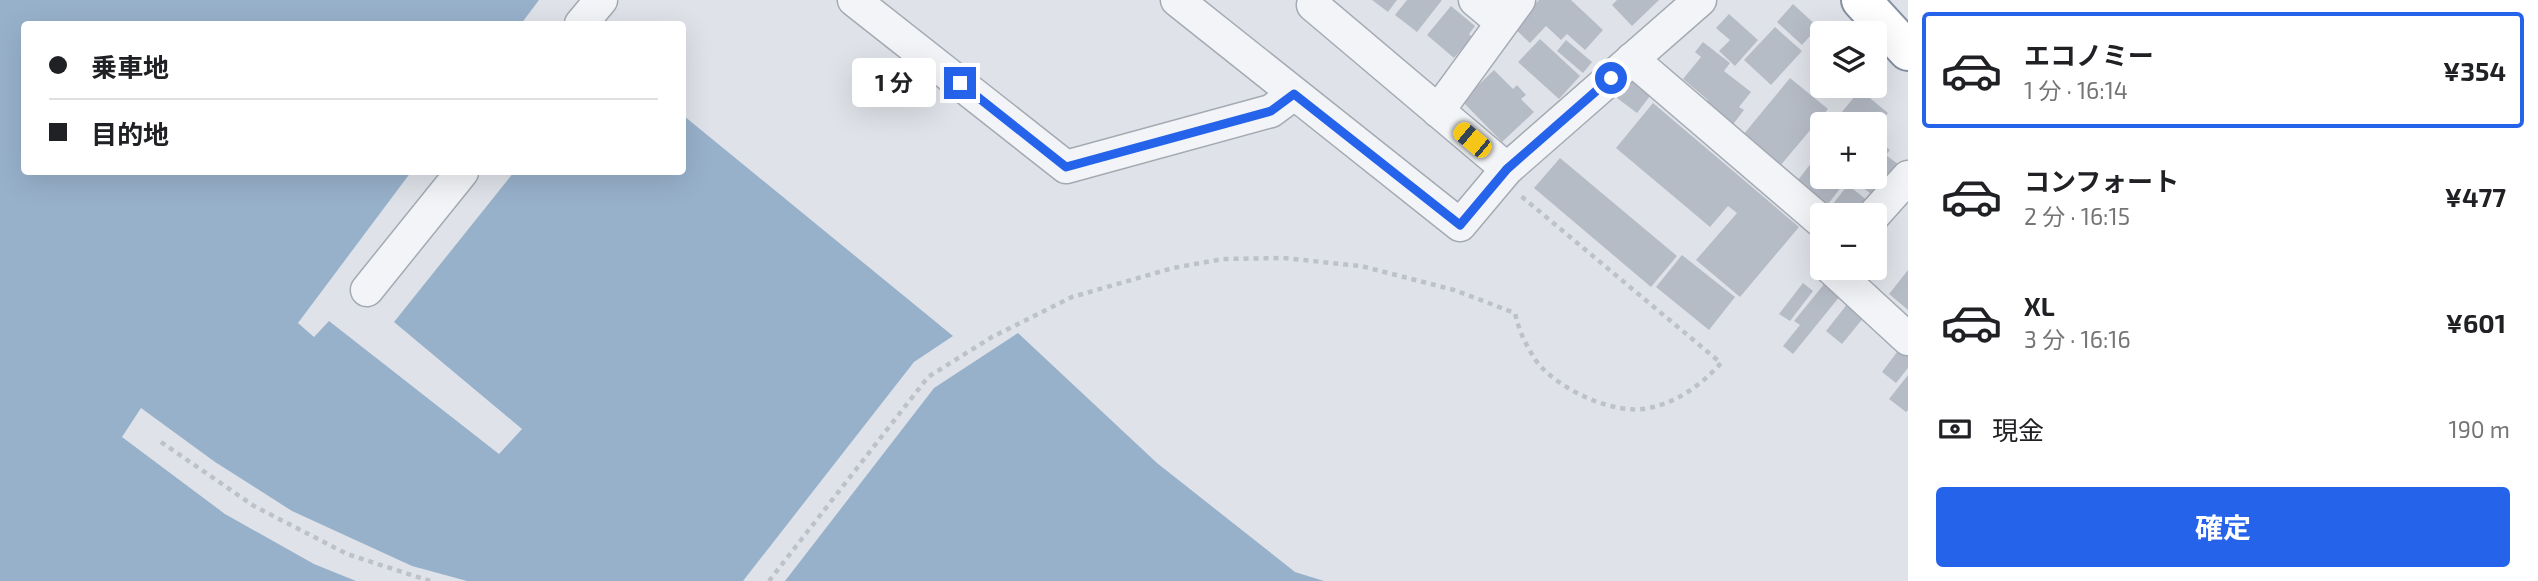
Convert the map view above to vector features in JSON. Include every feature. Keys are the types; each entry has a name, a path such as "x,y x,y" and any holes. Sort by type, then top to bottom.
{"highway":[{"path":"1861,0 1908,51"}],"street":[{"path":"584,21 601,0"},
{"path":"854,0 1066,167 1271,111 1294,94"},
{"path":"1177,0 1460,225 1503,173 1700,0"},
{"path":"1438,111 1510,11 1475,0"},
{"path":"1312,5 1438,111 1503,173"},
{"path":"1632,60 1810,212"},
{"path":"367,290 461,175"},
{"path":"1885,203 1908,177"},
{"path":"1844,280 1908,339"}],"path":[{"path":"769,581 928,377 992,337 1072,298 1173,268 1223,259 1283,258 1361,266 1454,290 1515,313 1520,334 1539,364 1586,399 1612,407 1647,409 1679,398 1706,380 1721,363 1503,173"},
{"path":"161,442 254,506 335,548 430,581"}],"water":[{"path":"0,0 539,0 523,21 21,21 21,175 409,175 298,323 314,337 329,321 499,454 522,429 394,322 512,175 686,175 686,118 953,336 914,362 743,581 467,581 412,566 292,511 215,462 141,408 122,437 225,514 314,564 356,581 0,581"},
{"path":"1018,333 1157,463 1295,572 1324,581 785,581 934,388"}],"building":[{"path":"1372,0 1397,0 1388,12"},
{"path":"1407,0 1442,0 1417,32 1395,15"},
{"path":"1539,0 1571,0 1603,30 1585,50 1567,34 1561,40 1546,26 1530,43 1513,27"},
{"path":"1617,0 1659,0 1632,26 1612,5"},
{"path":"1793,4 1811,21 1810,36 1802,45 1777,22"},
{"path":"1451,6 1475,26 1469,34 1472,37 1454,58 1427,35"},
{"path":"1729,14 1758,40 1735,66 1719,51 1730,40 1716,28"},
{"path":"1775,27 1802,51 1771,85 1744,60"},
{"path":"1540,39 1580,76 1559,99 1518,62"},
{"path":"1566,40 1592,62 1583,73 1557,51"},
{"path":"1703,42 1730,63 1724,71 1751,92 1739,107 1744,110 1728,131 1704,104 1708,100 1683,79 1701,57 1695,52"},
{"path":"1494,70 1513,89 1517,85 1526,95 1521,99 1534,112 1502,142 1462,101"},
{"path":"1632,77 1653,92 1637,113 1617,98"},
{"path":"1790,78 1810,94 1810,98 1815,98 1828,109 1825,112 1810,112 1810,130 1780,166 1743,135"},
{"path":"1853,98 1870,98 1887,112 1842,112"},
{"path":"1653,103 1799,227 1740,297 1696,260 1737,213 1728,206 1710,227 1616,148"},
{"path":"1887,156 1899,165 1887,181"},
{"path":"1560,158 1677,256 1651,287 1534,188"},
{"path":"1810,164 1810,189 1840,189 1829,203 1819,203 1795,184"},
{"path":"1845,189 1853,189 1869,202 1868,203 1834,203"},
{"path":"1865,189 1881,189 1875,197"},
{"path":"1682,255 1735,297 1709,330 1656,287"},
{"path":"1908,270 1908,310 1889,294"},
{"path":"1803,283 1813,291 1790,321 1779,314"},
{"path":"1825,283 1840,296 1793,354 1783,346 1800,325 1794,321"},
{"path":"1848,303 1865,316 1842,344 1826,331"},
{"path":"1900,348 1908,354 1908,368 1896,383 1882,372"},
{"path":"1908,375 1908,410 1906,412 1889,399"}],"route":[{"path":"960,83 1066,167 1271,111 1294,94 1460,225 1507,169 1611,78"}]}
